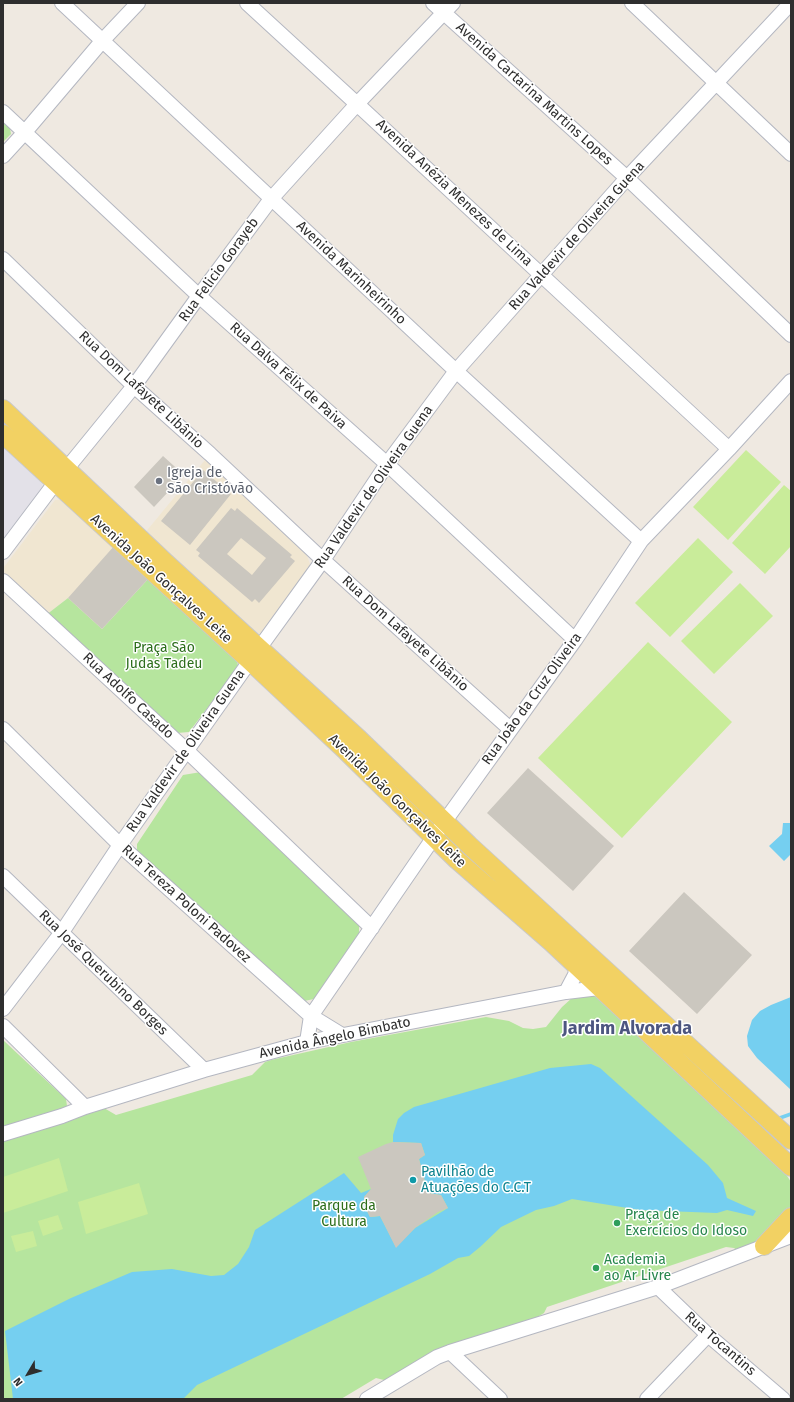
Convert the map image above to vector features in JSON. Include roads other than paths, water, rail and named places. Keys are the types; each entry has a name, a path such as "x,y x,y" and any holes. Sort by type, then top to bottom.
{"main road":[{"name":"Avenida João Gonçalves Leite","path":"3,409 67,468 159,567"},
{"name":"Avenida João Gonçalves Leite","path":"3,434 55,482 159,567 255,654 359,739 469,845 791,1140"},
{"name":"Avenida João Gonçalves Leite","path":"255,654 346,751 456,860 551,942 790,1167"},
{"path":"346,751 359,739"},
{"path":"456,860 469,845"},
{"path":"764,1246 791,1217"}],"street":[{"name":"Avenida Marinheirinho","path":"62,3 456,371 642,541"},
{"path":"3,156 103,40 138,3"},
{"name":"Avenida Anézia Menezes de Lima","path":"247,3 729,449"},
{"name":"Avenida Cartarina Martins Lopes","path":"433,3 448,8 791,335"},
{"path":"632,3 791,154"},
{"name":"Rua Valdevir de Oliveira Guena","path":"3,1009 62,932 120,845 323,560 386,464 456,371 627,178 791,3"},
{"name":"Rua Felicio Gorayeb","path":"3,552 55,482 134,386 271,199 357,104 448,8"},
{"name":"Rua Dalva Félix de Paiva","path":"3,112 199,296 386,464 575,640"},
{"name":"Rua Dom Lafayete Libânio","path":"3,259 134,386 510,729"},
{"name":"Rua João da Cruz Oliveira","path":"307,1042 312,1016 445,821 575,640 642,541 791,381"},
{"name":"Rua Adolfo Casado","path":"3,581 187,751 372,928"},
{"name":"Rua Tereza Poloni Padovez","path":"3,729 120,845 312,1016 342,1035"},
{"name":"Rua José Querubino Borges","path":"3,876 204,1070"},
{"path":"566,992 575,975 576,967"},
{"name":"Avenida Ângelo Bimbato","path":"3,1134 204,1070 307,1042 566,992 599,988"},
{"path":"3,1026 85,1107"},
{"path":"367,1399 437,1357 450,1352 658,1287 791,1236"},
{"name":"Rua Tocantins","path":"658,1287 708,1335 783,1399"},
{"path":"647,1399 708,1335"},
{"path":"450,1352 500,1399"}],"water":[{"path":"783,823 791,823 791,854 784,861 769,846 782,834"},
{"path":"791,997 791,1090 757,1058 748,1046 747,1036 752,1020 760,1011"},
{"path":"591,1064 600,1068 708,1165 723,1183 727,1198 756,1211 753,1216 727,1210 717,1213 640,1210 572,1199 554,1206 536,1210 501,1227 469,1256 458,1258 430,1274 197,1385 183,1399 13,1399 5,1331 71,1298 132,1272 172,1269 211,1276 224,1275 238,1264 249,1247 255,1230 344,1173 361,1193 371,1189 364,1197 365,1207 370,1217 380,1216 396,1247 415,1228 448,1208 441,1195 428,1193 419,1159 425,1155 421,1143 393,1142 393,1135 398,1119 404,1113 414,1107 550,1068"}],"waterway":[{"path":"777,1119 791,1114"}],"place":[{"name":"Igreja de São Cristóvão","path":"159,481"},
{"name":"Pavilhão de Atuações do C.C.T","path":"413,1180"},
{"name":"Praça de Exercícios do Idoso","path":"617,1223"},
{"name":"Academia ao Ar Livre","path":"596,1268"}],"district":[{"name":"Jardim Alvorada","path":"627,1029"}],"park label":[{"name":"Praça São Judas Tadeu","path":"164,656"},
{"name":"Parque da Cultura","path":"344,1214"}]}
